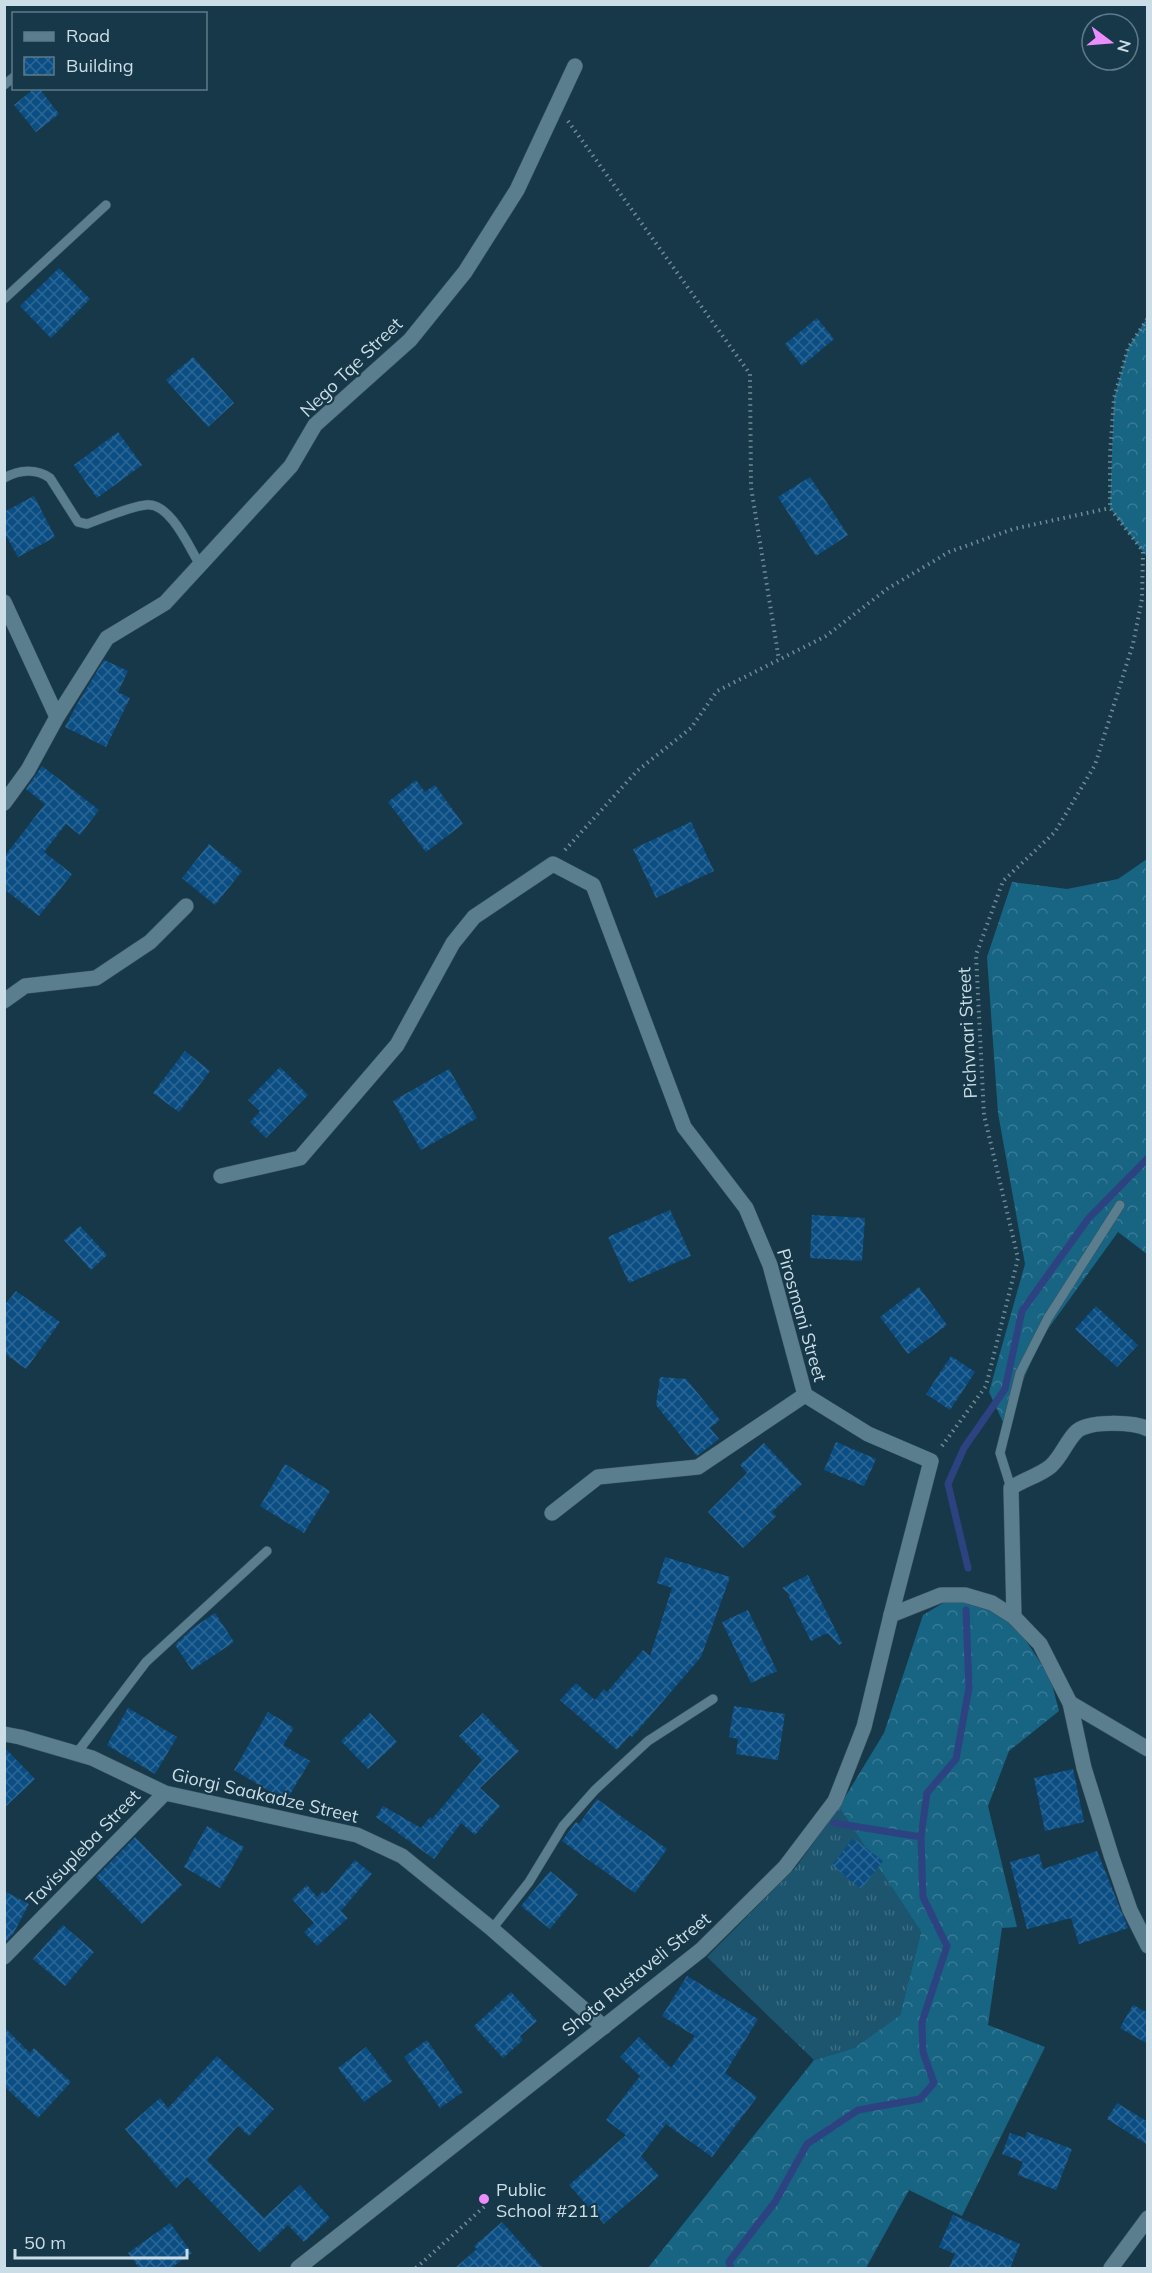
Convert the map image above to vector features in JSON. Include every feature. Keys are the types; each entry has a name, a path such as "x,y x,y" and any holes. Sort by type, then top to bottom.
{"street":[{"name":"Nego Tqe Street","path":"4,803 28,770 57,717 107,638 165,603 291,466 315,425 410,340 465,272 517,190 575,66"},
{"path":"4,602 57,717"},
{"name":"Pirosmani Street","path":"553,864 593,885 684,1127 746,1208 770,1265 805,1395 868,1434 931,1461"},
{"path":"221,1176 300,1158 397,1045 453,943 474,917 553,864"},
{"path":"4,1001 25,986 96,978 150,942 186,906"},
{"path":"552,1513 598,1477 698,1467 805,1395"},
{"path":"1014,1617 1011,1488 1022,1480 1041,1473 1053,1464 1077,1430 1094,1425 1127,1424 1137,1424 1148,1429"},
{"path":"891,1615 931,1461"},
{"path":"891,1615 941,1595 965,1595 992,1603 1014,1617 1040,1644 1070,1702 1084,1768 1112,1858 1130,1910 1148,1946"},
{"name":"Shota Rustaveli Street","path":"298,2268 701,1950 785,1867 835,1801 864,1727 891,1615"},
{"path":"1070,1702 1148,1749"},
{"name":"Giorgi Saakadze Street","path":"4,1734 92,1758 165,1793 357,1835 402,1856 492,1929 604,2027"},
{"name":"Tavisupleba Street","path":"4,1957 165,1793"},
{"path":"1112,2268 1148,2218"}],"lane":[{"path":"4,299 106,205"},
{"path":"4,478 13,474 36,471 43,473 50,478 78,522 87,524 147,504 162,508 200,565"},
{"path":"1011,1488 1000,1454 1020,1373 1048,1318 1120,1205"},
{"path":"76,1754 146,1662 267,1551"},
{"path":"492,1929 529,1882 563,1826 595,1790 648,1741 713,1699"}],"path":[{"path":"557,105 750,374 751,487 779,660"},
{"path":"553,864 637,771 691,728 717,691 826,636 888,589 949,552 1013,529 1110,508 1114,398 1128,348 1148,318"},
{"name":"Pichvnari Street","path":"931,1461 986,1386 1017,1258 984,1114 976,955 1003,881 1055,832 1095,765 1130,656 1143,599 1143,551 1110,508"},
{"path":"416,2268 485,2206"}],"green space":[{"path":"1147,318 1147,557 1110,508 1114,398 1128,348"},
{"path":"1147,859 1147,1254 1118,1232 1040,1340 1020,1388 1009,1435 989,1392 1025,1264 998,1113 987,957 1012,882 1067,889 1118,879"},
{"path":"948,1600 984,1602 1015,1624 1050,1677 1059,1711 1009,1751 988,1806 1017,1927 1002,1928 988,2025 1045,2047 962,2216 909,2190 866,2268 648,2268 814,2060 854,2048 900,2015 921,1932 839,1807 884,1733 923,1615"},
{"path":"839,1807 921,1932 900,2015 854,2048 814,2060 707,1957 796,1867"}],"building":[{"path":"33,90 41,90 59,114 36,132 14,105"},
{"path":"59,268 90,299 51,338 20,306"},
{"path":"817,318 834,339 802,366 785,344"},
{"path":"193,357 234,403 208,427 166,380"},
{"path":"118,432 142,465 97,498 74,465"},
{"path":"810,477 848,535 816,556 778,497"},
{"path":"34,496 55,537 18,557 4,532 4,512"},
{"path":"104,660 128,671 118,692 130,698 106,747 65,727"},
{"path":"42,766 99,810 80,835 66,824 44,852 72,874 39,916 4,889 4,857 45,804 26,789"},
{"path":"416,780 425,792 435,785 463,824 426,852 388,802"},
{"path":"691,822 714,871 656,898 633,849"},
{"path":"209,844 242,871 215,905 182,878"},
{"path":"185,1051 210,1071 179,1112 153,1093"},
{"path":"280,1067 308,1095 266,1138 250,1122 260,1111 248,1100"},
{"path":"449,1069 477,1118 421,1150 393,1101"},
{"path":"670,1210 691,1256 629,1283 608,1237"},
{"path":"812,1215 865,1218 862,1261 810,1258"},
{"path":"80,1226 107,1255 91,1270 64,1240"},
{"path":"919,1287 947,1325 908,1354 880,1317"},
{"path":"16,1291 60,1322 26,1369 4,1353 4,1306"},
{"path":"1096,1306 1138,1345 1117,1367 1075,1329"},
{"path":"951,1356 975,1372 950,1410 926,1394"},
{"path":"660,1377 686,1379 720,1420 710,1428 719,1439 697,1456 656,1405"},
{"path":"836,1442 876,1459 864,1486 824,1470"},
{"path":"764,1443 802,1484 772,1512 776,1516 743,1548 708,1512 747,1473 740,1465"},
{"path":"285,1464 330,1491 304,1533 260,1506"},
{"path":"665,1557 730,1577 701,1657 632,1737 630,1735 617,1750 560,1700 576,1683 595,1700 604,1689 607,1692 643,1650 650,1656 672,1588 657,1583"},
{"path":"808,1575 842,1643 839,1645 827,1633 811,1641 788,1595 790,1595 782,1588"},
{"path":"748,1610 777,1671 751,1683 722,1622"},
{"path":"215,1613 234,1642 192,1670 175,1645 193,1628"},
{"path":"734,1706 785,1714 778,1760 736,1754 738,1739 729,1737"},
{"path":"128,1708 177,1737 155,1774 107,1745"},
{"path":"268,1712 294,1728 283,1745 310,1761 286,1801 234,1770"},
{"path":"370,1713 397,1742 368,1769 341,1741"},
{"path":"483,1713 519,1751 480,1788 500,1806 475,1835 461,1823 434,1859 376,1817 383,1806 421,1828 430,1817 432,1819 482,1760 459,1736"},
{"path":"4,1747 35,1779 4,1808"},
{"path":"1073,1769 1084,1822 1045,1831 1034,1778"},
{"path":"597,1799 667,1849 635,1893 562,1841 576,1822 579,1824"},
{"path":"207,1826 244,1847 220,1888 184,1867"},
{"path":"135,1837 182,1885 142,1924 96,1877"},
{"path":"853,1838 883,1861 861,1889 832,1865"},
{"path":"1097,1851 1128,1928 1079,1944 1071,1918 1027,1929 1010,1862 1039,1854 1043,1869"},
{"path":"355,1860 372,1874 341,1911 348,1918 317,1946 304,1932 314,1923 292,1899 307,1885 317,1897 323,1891 326,1894"},
{"path":"550,1871 578,1894 550,1929 521,1906"},
{"path":"4,1891 29,1904 13,1934 4,1943"},
{"path":"63,1925 94,1952 65,1986 33,1959"},
{"path":"687,1976 758,2019 725,2073 757,2097 712,2157 666,2124 641,2156 659,2176 604,2224 569,2185 626,2135 606,2120 640,2076 620,2057 639,2037 671,2068 695,2036 662,2016"},
{"path":"511,1992 537,2021 520,2036 523,2040 503,2058 474,2026"},
{"path":"1133,2005 1148,2013 1148,2044 1120,2028"},
{"path":"4,2027 30,2053 34,2048 71,2082 38,2118 4,2086"},
{"path":"427,2040 463,2092 440,2108 404,2057"},
{"path":"366,2047 392,2081 364,2102 338,2068"},
{"path":"217,2056 274,2109 249,2136 238,2126 207,2160 264,2218 300,2185 330,2218 304,2242 288,2225 260,2252 187,2177 176,2188 125,2129 160,2098 168,2108"},
{"path":"1117,2103 1148,2122 1148,2145 1107,2119"},
{"path":"1027,2132 1072,2149 1056,2190 1018,2175 1023,2162 1002,2154 1010,2133 1025,2138"},
{"path":"953,2215 1020,2244 1010,2268 949,2268 955,2254 939,2247"},
{"path":"502,2222 543,2268 455,2268 477,2249 474,2246"},
{"path":"170,2223 192,2253 171,2268 139,2268 128,2253"}],"waterway":[{"path":"968,1568 948,1484 964,1448 1005,1389 1022,1311 1088,1219 1148,1158"},
{"path":"731,2268 729,2262 775,2202 807,2144 858,2110 920,2099 934,2083 923,2052 922,2022 947,1946 923,1897 921,1837 927,1793 956,1759 969,1688 966,1610"},
{"path":"834,1823 921,1837"}],"place":[{"name":"Public School #211","path":"484,2199"}]}
